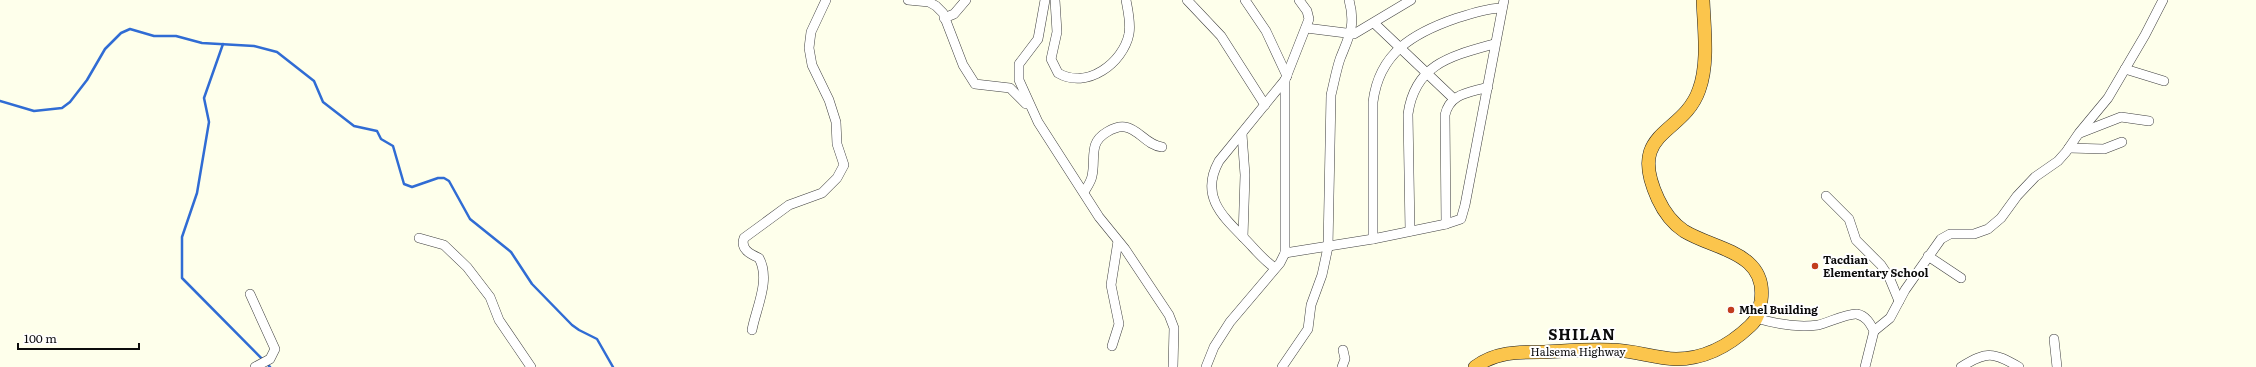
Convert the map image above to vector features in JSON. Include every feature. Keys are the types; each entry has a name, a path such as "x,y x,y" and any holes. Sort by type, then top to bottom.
{"highway":[{"name":"Halsema Highway","path":"1475,367 1490,358 1510,352 1611,350 1675,359 1693,358 1725,346 1745,331 1756,318 1759,313 1762,287 1751,265 1743,258 1705,241 1677,226 1663,210 1650,178 1648,167 1657,139 1690,108 1699,90 1702,79 1704,49 1703,0"}],"street":[{"path":"752,330 762,288 762,264 759,258 746,251 743,246 744,238 789,205 822,194 837,178 844,165 837,144 836,122 829,100 812,65 809,48 811,32 826,0"},
{"path":"908,0 929,2 936,6 944,18 963,65 975,84 1010,88 1031,110 1105,226 1118,241 1169,315 1174,328 1173,367"},
{"path":"944,18 957,12 966,0"},
{"path":"1031,110 1019,80 1018,64 1038,39 1045,0"},
{"path":"1055,0 1057,32 1051,59 1058,73 1075,78 1093,76 1117,60 1129,35 1130,25 1126,0"},
{"path":"1187,0 1221,36 1265,105"},
{"path":"1206,367 1220,336 1275,268 1285,253 1286,78 1266,31 1245,0"},
{"path":"1275,268 1221,214 1214,202 1212,176 1215,168 1286,78 1306,28 1308,17 1299,0"},
{"path":"1282,367 1308,329 1311,305 1322,275 1328,247 1331,95 1336,71 1351,35 1351,8 1349,0"},
{"path":"1306,28 1351,35 1374,23 1411,0"},
{"path":"1865,367 1874,331 1888,321 1928,256 1946,236 1959,233 1974,234 1988,229 2001,218 2025,186 2058,161 2108,98 2145,35 2163,0"},
{"path":"1285,253 1373,239 1446,224 1457,221 1462,216 1488,87 1494,44 1503,4 1439,24 1412,37 1401,47 1386,65 1375,88 1372,142 1373,239"},
{"path":"1374,23 1453,98"},
{"path":"1410,231 1408,114 1410,99 1415,87 1427,72 1444,60 1494,44"},
{"path":"2125,69 2164,81"},
{"path":"1446,224 1445,115 1447,105 1453,98 1488,87"},
{"path":"2078,134 2121,118 2149,121"},
{"path":"1084,192 1093,176 1094,147 1102,135 1114,128 1124,126 1132,129 1152,145 1162,147"},
{"path":"1242,134 1245,175 1243,237"},
{"path":"2069,148 2104,149 2122,142"},
{"path":"1826,196 1849,219 1856,240 1881,265 1889,277 1899,301"},
{"path":"418,238 444,245 468,267 490,297 499,320 531,367"},
{"path":"1112,346 1119,324 1111,285 1118,241"},
{"path":"1928,256 1961,278"},
{"path":"250,294 275,348 270,359 255,367"},
{"path":"1756,318 1783,325 1801,326 1817,325 1854,314 1864,317 1874,331"},
{"path":"2054,339 2057,367"},
{"path":"1342,367 1345,359 1343,350"},
{"path":"1961,367 1975,363 1988,354 1994,354 2019,367"}],"waterway":[{"path":"0,101 34,111 62,108 70,102 87,80 105,49 121,33 130,29 154,36 176,36 202,43 254,46 277,52 314,81 323,102 354,126 377,131 381,139 393,146 404,184 412,187 438,178 444,178 449,181 470,219 511,252 532,284 572,325 597,339 613,367"},
{"path":"223,44 204,98 209,122 197,193 182,237 182,278 270,367"}],"place":[{"name":"Tacdian Elementary School","path":"1815,266"},
{"name":"Mhel Building","path":"1731,310"}],"district":[{"name":"SHILAN","path":"1582,335"}]}
